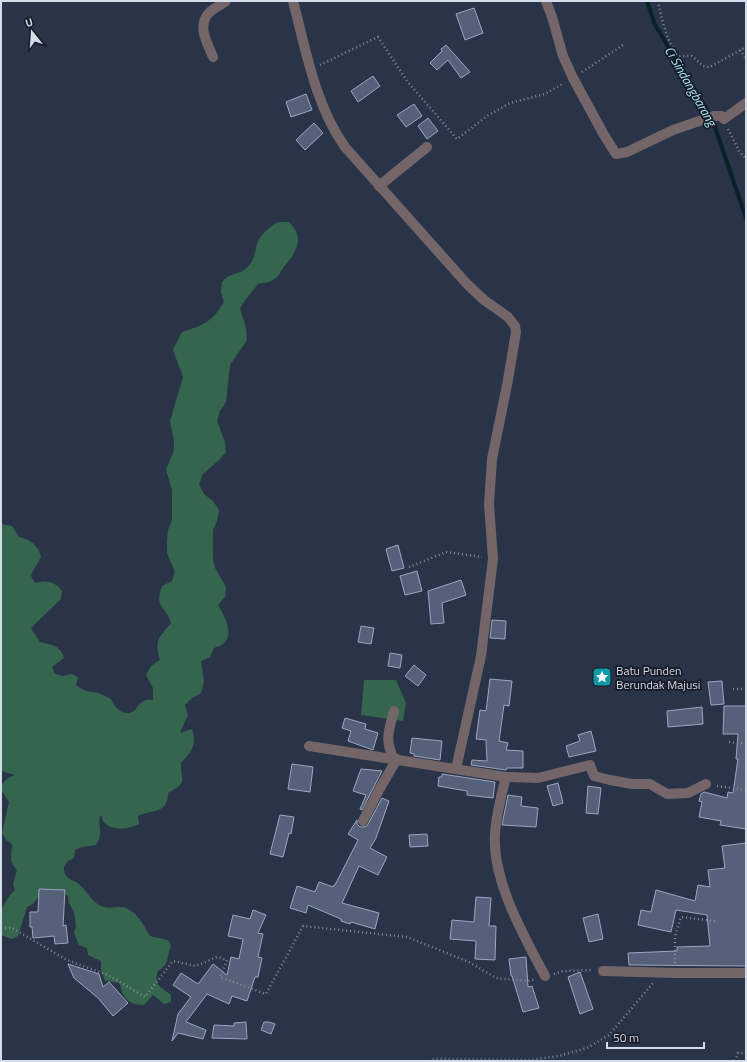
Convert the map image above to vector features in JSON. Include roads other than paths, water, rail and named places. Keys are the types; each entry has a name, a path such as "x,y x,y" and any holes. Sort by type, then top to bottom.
{"street":[{"path":"213,57 205,38 203,26 208,14 226,1"},
{"path":"293,1 311,69 326,116 335,133 345,147 379,186 467,284 484,300 508,317 515,326 516,332 510,373 491,464 489,504 493,559 481,656 456,769"},
{"path":"546,1 564,56 573,78 616,154 627,152 673,130 714,116 721,116 724,119 746,103"},
{"path":"379,186 426,147"},
{"path":"394,711 388,739 391,753 396,759"},
{"path":"309,746 506,777 538,778 590,765 594,776 632,784 650,784 667,794 688,793 706,784"},
{"path":"363,821 396,759"},
{"path":"506,777 499,804 495,835 496,856 502,884 514,914 545,976"},
{"path":"603,971 746,973"}],"waterway":[{"name":"Ci Sindangbarang","path":"647,1 655,25 712,118 746,218"}],"place":[{"name":"Batu Punden Berundak Majusi","path":"602,677"}]}
